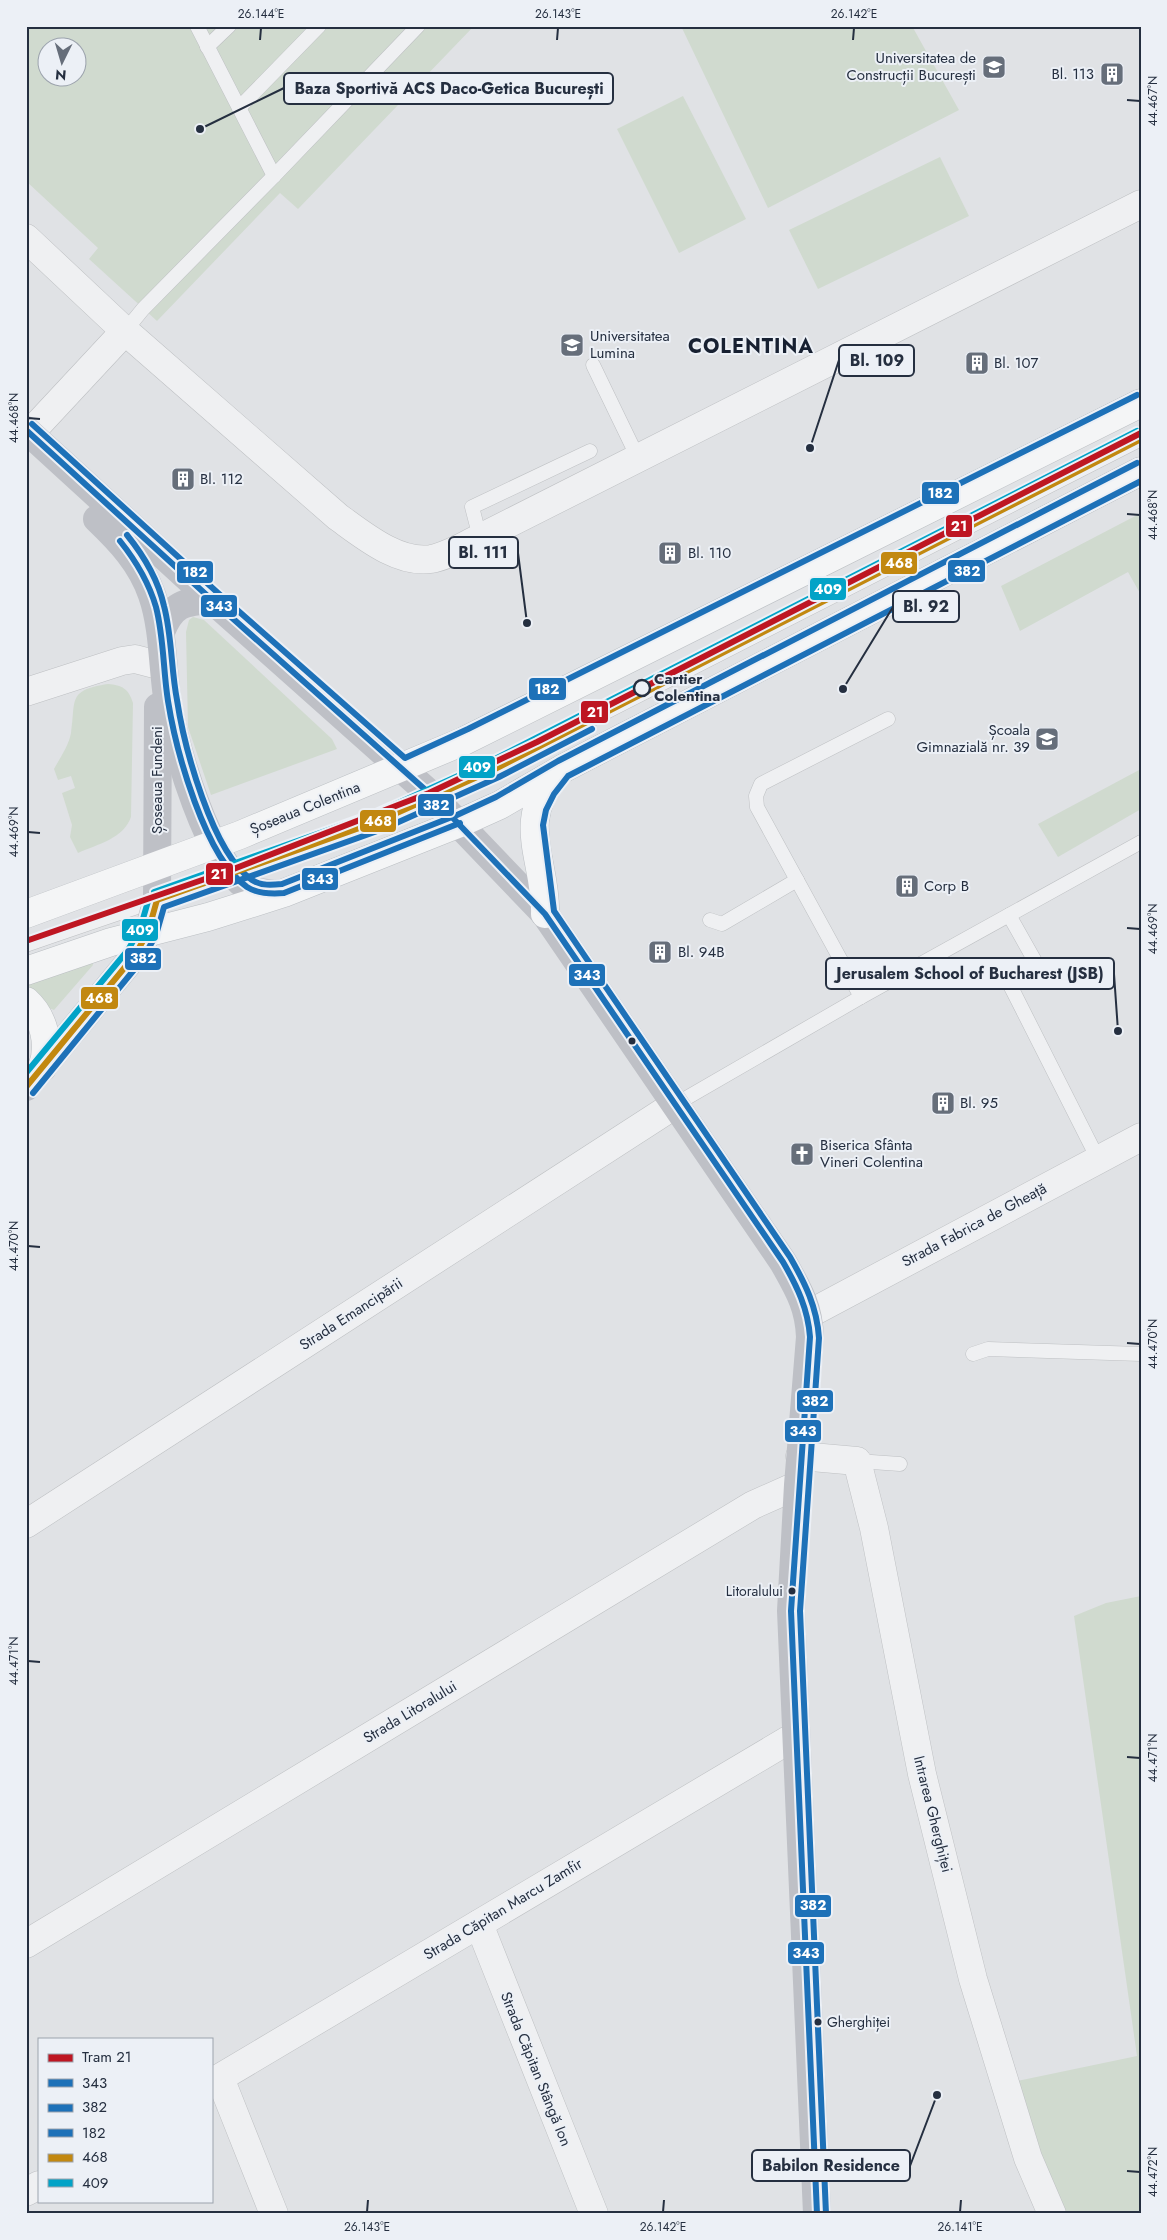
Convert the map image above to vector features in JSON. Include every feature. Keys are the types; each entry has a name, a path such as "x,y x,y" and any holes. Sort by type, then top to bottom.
{"main road":[{"name":"Șoseaua Colentina","path":"26,914 215,844 402,768 481,732 1141,403"},
{"path":"27,438 434,797 545,914 783,1262 805,1302 809,1314 810,1337 791,1595 795,1736 817,2214"},
{"name":"Șoseaua Fundeni","path":"27,438 129,551 141,569 151,592 160,632 162,666 178,750 200,815 215,844 234,874 254,890 266,894 284,893"},
{"path":"26,971 104,944 208,917 284,893 460,823 500,805 562,770 1141,471"},
{"path":"160,632 168,615 175,608 184,603 212,600"},
{"name":"Șoseaua Fundeni","path":"34,1077 127,966 148,932 157,900 158,718 162,666"},
{"path":"545,914 545,896 535,852 534,823 541,796 562,770"},
{"path":"26,1000 37,1014 45,1035 46,1053 34,1077"}],"street":[{"path":"26,238 125,331 338,517 394,552 416,559 429,559 449,553 480,538 1141,204"},
{"path":"27,438 125,331"},
{"path":"26,692 122,660 135,659 162,666"},
{"name":"Strada Emancipării","path":"26,1524 676,1104"},
{"name":"Strada Fabrica de Gheață","path":"809,1314 1141,1137"},
{"path":"800,1456 858,1461"},
{"name":"Intrarea Gherghiței","path":"858,1461 874,1528 922,1774 973,1979 1028,2158 1052,2214"},
{"name":"Strada Litoralului","path":"26,1944 744,1510 798,1485"},
{"name":"Strada Căpitan Marcu Zamfir","path":"216,2080 795,1736"},
{"name":"Strada Căpitan Stângă Ion","path":"479,1924 594,2214"},
{"path":"216,2080 274,2214"},
{"path":"26,2192 38,2186"}],"lane":[{"path":"196,26 274,176"},
{"path":"208,47 229,26"},
{"path":"239,108 319,26"},
{"path":"125,331 142,308 274,176 418,26"},
{"path":"593,365 638,458"},
{"path":"26,945 234,874 379,821 434,797 514,760 1141,439"},
{"path":"480,538 472,507 590,451"},
{"path":"861,997 757,807 758,790 761,784 888,719"},
{"path":"676,1104 861,997 1141,842"},
{"path":"710,920 722,924 797,880"},
{"path":"1009,915 1036,963 1016,973 1012,978 1011,987 1098,1159"},
{"path":"973,1354 988,1349 1141,1354"},
{"path":"858,1461 900,1464"}],"shaded area":[{"path":"26,26 474,26 298,209 280,193 157,321 89,259 98,248 26,181"},
{"path":"681,26 912,26 959,110 768,208"},
{"path":"683,96 746,219 679,253 617,129"},
{"path":"940,157 969,216 818,289 789,230"},
{"path":"1141,513 1141,595 1128,572 1020,631 1001,586"},
{"path":"193,617 204,620 332,739 337,749 211,795 188,727 186,632 189,620"},
{"path":"117,685 127,691 133,703 131,817 122,831 116,836 78,853 70,837 72,825 62,793 75,788 71,776 58,780 54,769 70,738 76,698 80,693 95,686"},
{"path":"1141,769 1141,809 1058,857 1038,824"},
{"path":"92,961 93,965 54,1010 43,1003 28,984 29,982"},
{"path":"1141,1596 1141,2214 1042,2214 1012,2082 1137,2056 1074,1616 1106,1603"}],"tram line":[{"name":"21","path":"26,941 231,870 429,793 537,742 1141,433"}],"transit line":[{"name":"182","path":"32,424 218,593 405,758 468,729 1137,395"},
{"name":"343","path":"26,430 212,600 429,793 545,914 783,1262 797,1289 807,1317 810,1337 791,1611 817,2214"},
{"name":"409","path":"154,892 376,813 491,761 1137,431"},
{"name":"468","path":"157,900 379,821 495,769 1141,439"},
{"name":"182","path":"127,535 150,568 161,596 169,629 175,688 181,720 193,770 202,797 224,847 238,866 255,882 274,885 282,884 457,815 496,797 558,761 1137,463"},
{"name":"382","path":"826,2214 800,1611 819,1338 816,1316 805,1286 790,1257 554,911 543,825 546,810 554,794 568,776 1141,481"},
{"name":"343","path":"120,541 141,572 150,589 156,607 161,630 166,689 172,722 185,774 195,802 218,853 232,873 247,887 260,892 284,893 460,823"},
{"name":"382","path":"33,1093 142,960 156,935 164,907 383,829 499,777 592,729"},
{"name":"409","path":"26,1073 128,950 140,929 149,898"},
{"name":"468","path":"26,1087 135,955 148,932 157,900"}],"place":[{"name":"Universitatea de Construcții București","path":"994,67"},
{"name":"Bl. 113","path":"1112,74"},
{"name":"Baza Sportivă ACS Daco-Getica București","path":"200,129"},
{"name":"Universitatea Lumina","path":"572,345"},
{"name":"Bl. 107","path":"977,363"},
{"name":"Bl. 109","path":"810,448"},
{"name":"Bl. 112","path":"183,479"},
{"name":"Bl. 110","path":"670,553"},
{"name":"Bl. 111","path":"527,623"},
{"name":"Cartier Colentina","path":"642,688"},
{"name":"Bl. 92","path":"843,689"},
{"name":"Școala Gimnazială nr. 39","path":"1047,739"},
{"name":"Corp B","path":"907,886"},
{"name":"Bl. 94B","path":"660,952"},
{"name":"Jerusalem School of Bucharest (JSB)","path":"1118,1031"},
{"name":"Bl. 95","path":"943,1103"},
{"name":"Biserica Sfânta Vineri Colentina","path":"802,1154"},
{"name":"Litoralului","path":"792,1591"},
{"name":"Gherghiței","path":"818,2022"},
{"name":"Babilon Residence","path":"937,2095"}],"district":[{"name":"COLENTINA","path":"751,346"}]}
